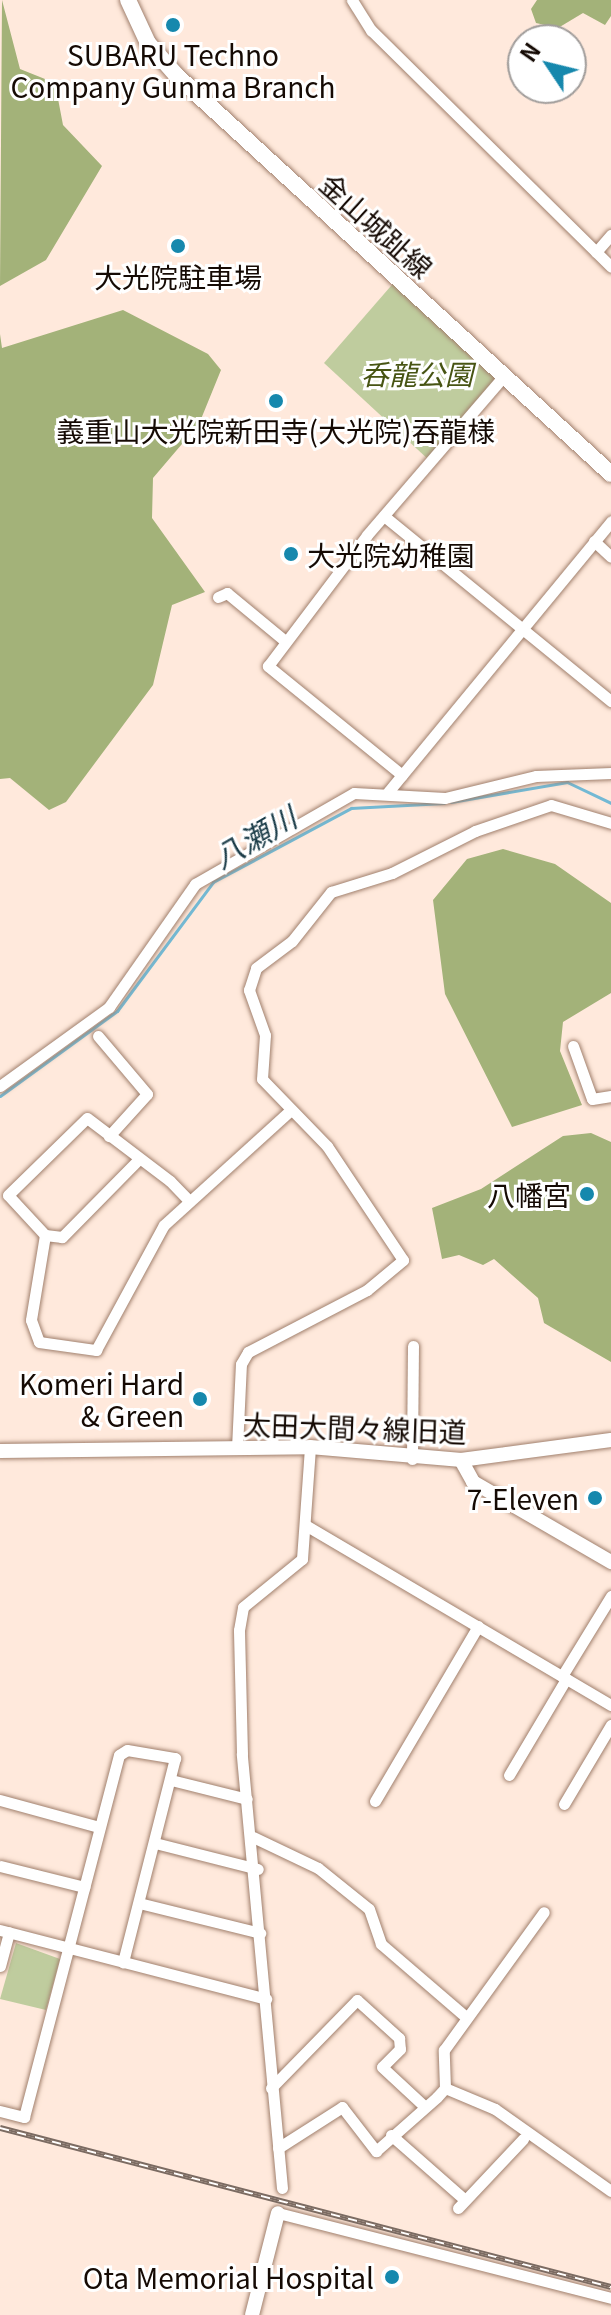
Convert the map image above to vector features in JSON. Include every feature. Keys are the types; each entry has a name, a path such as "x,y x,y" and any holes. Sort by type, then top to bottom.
{"main road":[{"name":"金山城趾線","path":"128,0 148,43 176,75 611,474"}],"street":[{"path":"352,0 371,30 611,267"},
{"path":"596,252 611,235"},
{"path":"402,775 268,666 384,516 504,376"},
{"path":"384,516 611,701"},
{"path":"388,792 611,521"},
{"path":"594,541 611,557"},
{"path":"218,597 227,593 285,641"},
{"path":"0,1086 109,1007 195,884 354,793 388,792 445,798 536,776 611,773"},
{"path":"237,1448 241,1364 248,1352 367,1290 403,1260 327,1146 262,1079 265,1035 250,982 331,892 541,808 611,823"},
{"path":"98,1036 147,1094 109,1136"},
{"path":"573,1046 592,1099 611,1096"},
{"path":"45,1235 31,1320 39,1342 96,1350 164,1225 291,1110"},
{"path":"139,1159 62,1237 45,1235 8,1195 87,1118 139,1159 189,1201"},
{"path":"412,1459 413,1346"},
{"name":"太田大間々線旧道","path":"0,1451 310,1447 412,1459 461,1460 611,1440"},
{"path":"282,2188 271,2088 258,1869 247,1799 240,1614 300,1563 307,1526 310,1447"},
{"path":"461,1460 473,1482 611,1562"},
{"path":"307,1526 611,1705"},
{"path":"509,1775 611,1596"},
{"path":"375,1801 478,1626"},
{"path":"564,1804 611,1725"},
{"path":"0,2111 24,2117 99,1827 124,1751 175,1758 123,1962"},
{"path":"171,1780 247,1799"},
{"path":"0,1800 99,1827"},
{"path":"253,1837 318,1868 369,1909 387,1951 467,2018"},
{"path":"155,1843 258,1869"},
{"path":"0,1866 84,1887"},
{"path":"139,1903 260,1933"},
{"path":"445,2088 444,2050 544,1912"},
{"path":"0,1966 4,1931 266,1999"},
{"path":"271,2088 357,2000 399,2038 400,2049 382,2067 424,2106"},
{"path":"278,2148 342,2107 376,2151 445,2088"},
{"path":"445,2088 495,2109 611,2191"},
{"path":"391,2135 462,2204 523,2139"},
{"path":"252,2315 278,2213 611,2298"}],"green space":[{"path":"2,0 20,69 55,83 63,125 102,166 46,260 0,286"},
{"path":"537,0 611,0 611,16 605,25 583,13 565,24 540,24 536,23 531,9"},
{"name":"呑龍公園","path":"397,279 504,376 430,461 324,363"},
{"path":"123,310 208,354 221,370 199,424 153,478 152,518 205,592 172,605 153,685 66,802 49,810 10,778 0,779 0,334 2,348"},
{"path":"503,849 555,864 611,903 611,993 563,1022 560,1051 582,1105 512,1127 445,994 433,900 467,859"},
{"path":"591,1133 611,1142 611,1362 544,1323 538,1298 494,1259 483,1265 459,1255 442,1259 432,1208 481,1189 563,1136"},
{"path":"16,1943 60,1959 46,2010 0,1999"}],"waterway":[{"name":"八瀬川","path":"451,802 567,782 611,803"},
{"path":"0,1096 117,1011 213,882 351,808 444,803"}],"railway":[{"path":"0,2128 611,2287"}],"place":[{"name":"SUBARU Techno Company Gunma Branch","path":"173,25"},
{"name":"大光院駐車場","path":"178,246"},
{"name":"義重山大光院新田寺(大光院)吞龍様","path":"276,401"},
{"name":"大光院幼稚園","path":"291,554"},
{"name":"八幡宮","path":"587,1194"},
{"name":"Komeri Hard & Green","path":"200,1399"},
{"name":"7-Eleven","path":"595,1498"},
{"name":"Ota Memorial Hospital","path":"392,2277"}]}
